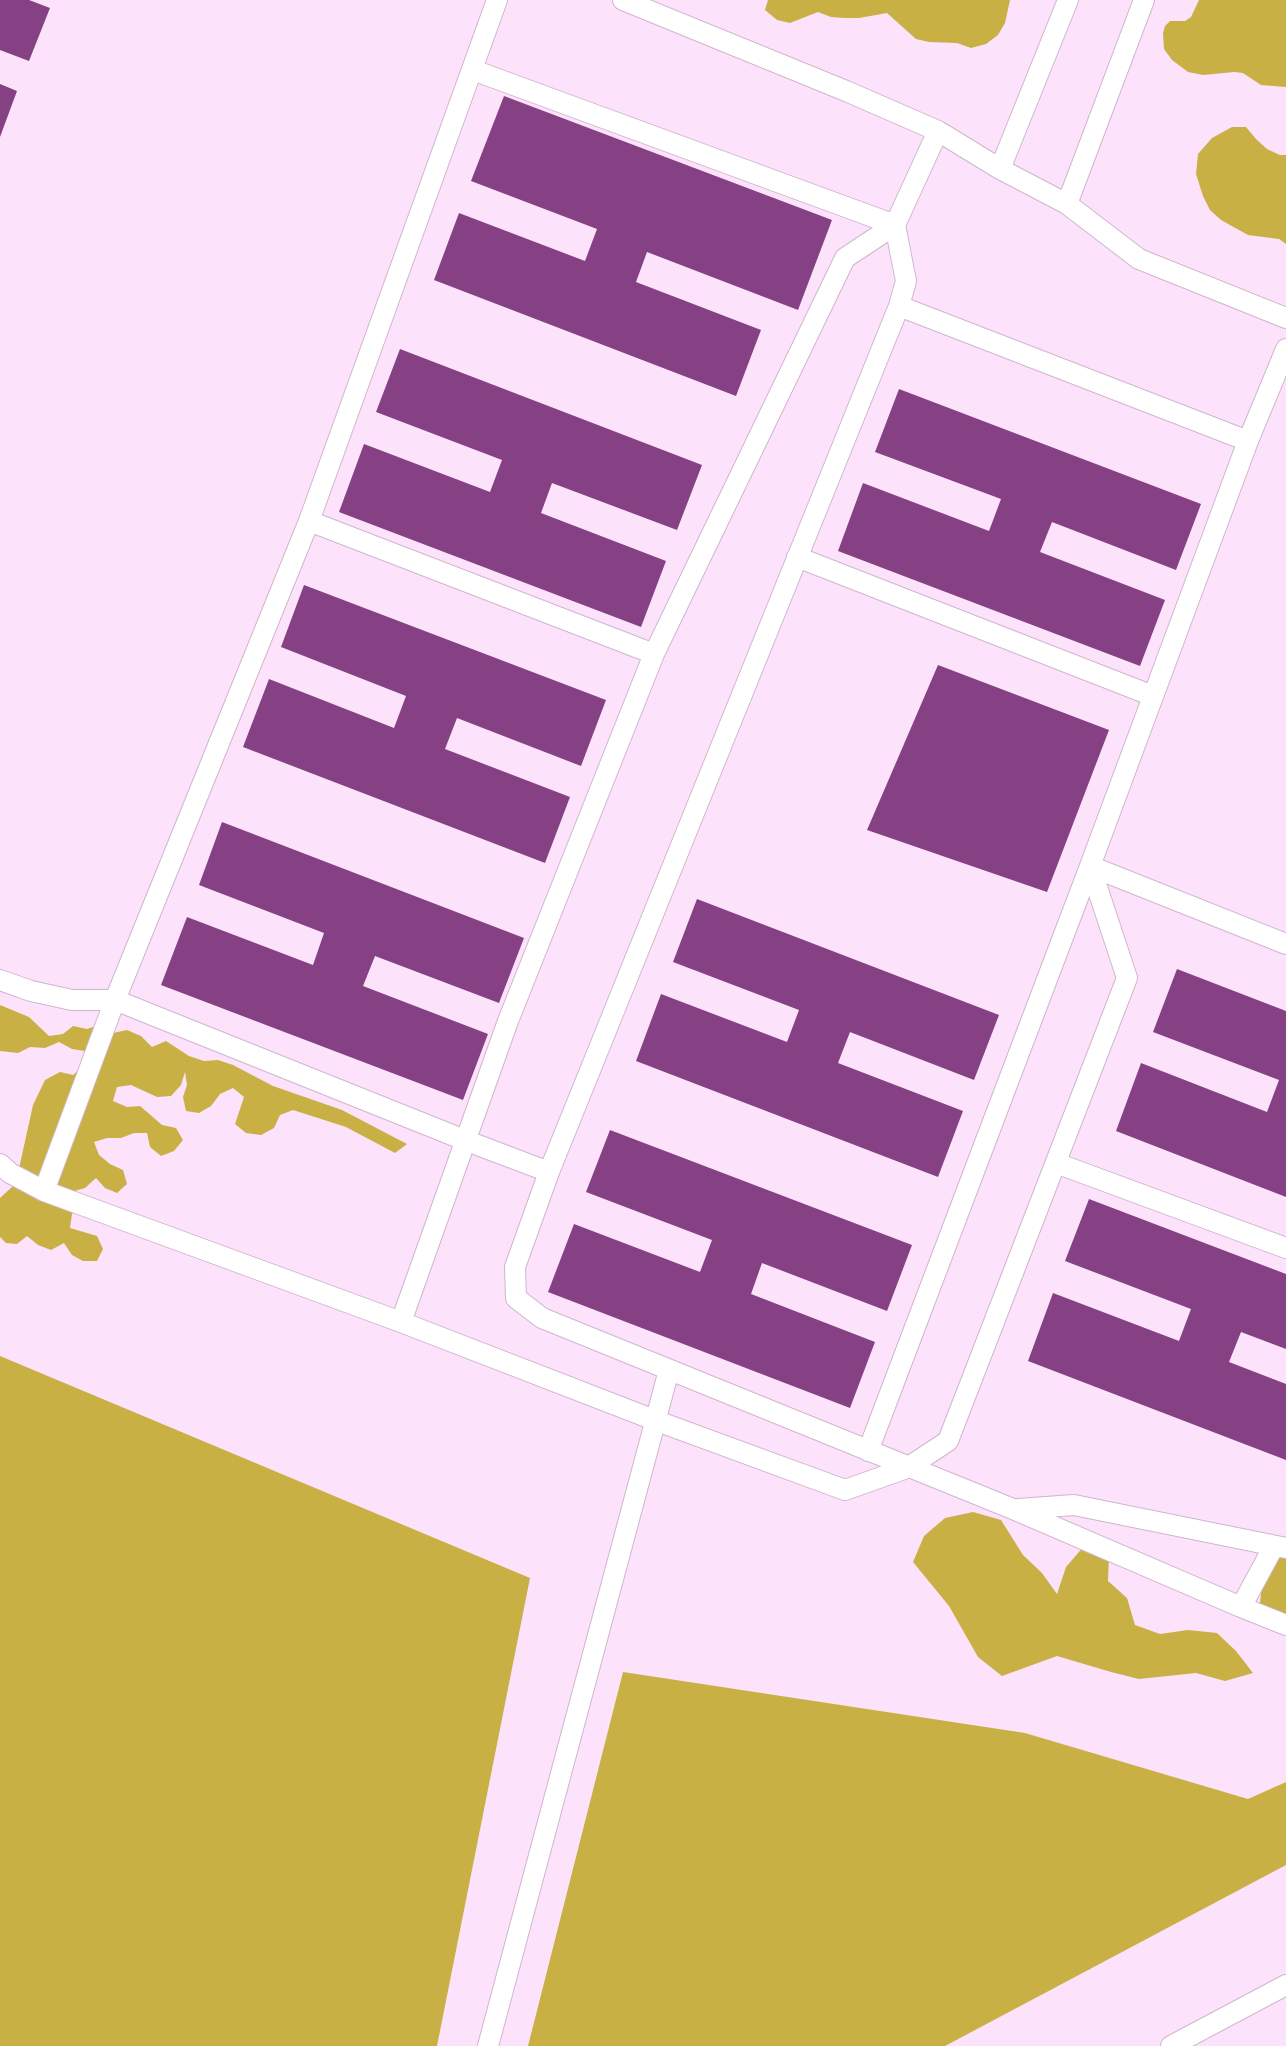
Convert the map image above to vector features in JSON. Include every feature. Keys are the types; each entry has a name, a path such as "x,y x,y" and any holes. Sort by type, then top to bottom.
{"lane":[{"path":"44,1191 115,1000 309,521 497,0"},
{"path":"623,0 846,90 938,131 1000,169 1067,204 1139,260 1286,318"},
{"path":"1000,169 1068,0"},
{"path":"1067,204 1144,0"},
{"path":"473,70 895,225"},
{"path":"401,1322 467,1141 508,1021 654,654 845,258 895,225 938,131"},
{"path":"895,225 906,281 898,306 549,1172 515,1266 516,1298 542,1318 907,1468 1013,1509 1286,1625"},
{"path":"898,306 1248,441"},
{"path":"868,1451 1090,866 1248,441 1286,349"},
{"path":"309,521 654,654"},
{"path":"797,557 1153,696"},
{"path":"1090,866 1286,944"},
{"path":"0,1164 10,1174 44,1191 401,1322 657,1421 845,1490 907,1468 948,1441 1128,978 1090,866"},
{"path":"0,980 31,991 72,1000 115,1000 549,1172"},
{"path":"1056,1163 1286,1248"},
{"path":"488,2046 670,1370"},
{"path":"1013,1509 1074,1505 1280,1547 1241,1607"},
{"path":"1171,2046 1286,1985"}],"shaded area":[{"path":"768,0 1010,0 1005,23 998,35 986,44 971,48 957,43 929,42 916,39 887,13 859,18 845,18 831,17 818,12 790,23 777,20 765,10"},
{"path":"1199,0 1286,0 1286,87 1261,85 1243,73 1203,75 1188,72 1172,60 1164,49 1163,33 1165,26 1170,21 1185,21 1191,17"},
{"path":"1232,127 1246,127 1267,149 1280,155 1286,155 1286,244 1279,239 1248,235 1221,220 1210,210 1203,196 1196,174 1198,154 1212,138"},
{"path":"0,1005 29,1017 49,1036 63,1034 73,1026 87,1029 102,1024 113,1033 127,1030 141,1036 152,1047 166,1041 189,1056 204,1061 218,1060 233,1065 273,1086 342,1110 407,1144 395,1153 346,1127 293,1110 280,1115 274,1128 261,1135 246,1133 235,1124 244,1097 233,1088 220,1094 211,1106 199,1113 186,1111 183,1097 187,1085 185,1072 181,1085 171,1096 157,1097 131,1085 117,1087 113,1101 127,1107 140,1106 162,1125 176,1128 183,1140 174,1151 161,1156 150,1147 147,1133 134,1133 121,1138 107,1138 94,1142 99,1155 110,1164 123,1170 127,1184 117,1193 105,1188 96,1178 85,1188 71,1192 80,1203 72,1214 70,1228 97,1236 103,1249 97,1261 83,1261 72,1255 64,1243 51,1250 38,1245 27,1236 17,1244 6,1243 0,1237 0,1198 13,1186 18,1173 33,1105 45,1080 60,1072 73,1075 84,1065 85,1051 72,1049 59,1042 45,1048 30,1047 18,1053 0,1051"},
{"path":"0,1356 530,1578 437,2046 0,2046"},
{"path":"973,1512 1001,1520 1023,1555 1042,1573 1057,1594 1066,1567 1085,1545 1109,1555 1108,1581 1127,1598 1135,1625 1160,1634 1188,1630 1217,1633 1236,1651 1253,1673 1225,1681 1196,1673 1139,1679 1057,1656 1002,1676 978,1657 949,1606 913,1562 924,1536 945,1518"},
{"path":"1281,1554 1286,1556 1286,1622 1281,1621 1260,1603 1263,1575"},
{"path":"623,1672 1025,1733 1248,1799 1286,1782 1286,1865 945,2046 528,2046"}],"building":[{"path":"0,0 29,0 50,8 29,61 0,50"},
{"path":"0,84 17,91 0,137"},
{"path":"504,96 832,220 798,310 647,252 636,282 761,330 736,396 434,280 459,213 585,261 597,229 471,181"},
{"path":"400,349 702,465 677,530 552,483 541,513 666,561 641,627 339,512 364,444 490,492 502,460 376,412"},
{"path":"899,389 1201,504 1176,570 1052,522 1040,552 1165,600 1140,666 838,551 863,483 989,531 1001,499 875,452"},
{"path":"304,585 606,700 581,766 457,718 445,749 570,797 545,863 243,747 269,679 394,728 406,696 281,647"},
{"path":"938,665 1109,730 1047,892 867,830"},
{"path":"222,822 524,938 499,1003 375,956 363,986 488,1034 463,1100 161,985 187,917 313,965 324,933 199,885"},
{"path":"697,899 999,1015 974,1080 850,1032 838,1063 963,1111 938,1177 636,1061 661,994 787,1042 799,1010 673,962"},
{"path":"1177,969 1286,1011 1286,1197 1116,1131 1141,1063 1267,1112 1279,1080 1153,1032"},
{"path":"610,1130 912,1245 887,1311 762,1263 751,1294 875,1342 850,1408 548,1292 574,1224 700,1272 712,1240 586,1192"},
{"path":"1089,1199 1286,1274 1286,1349 1241,1332 1229,1362 1286,1384 1286,1460 1028,1361 1053,1293 1179,1341 1191,1309 1065,1261"}]}
